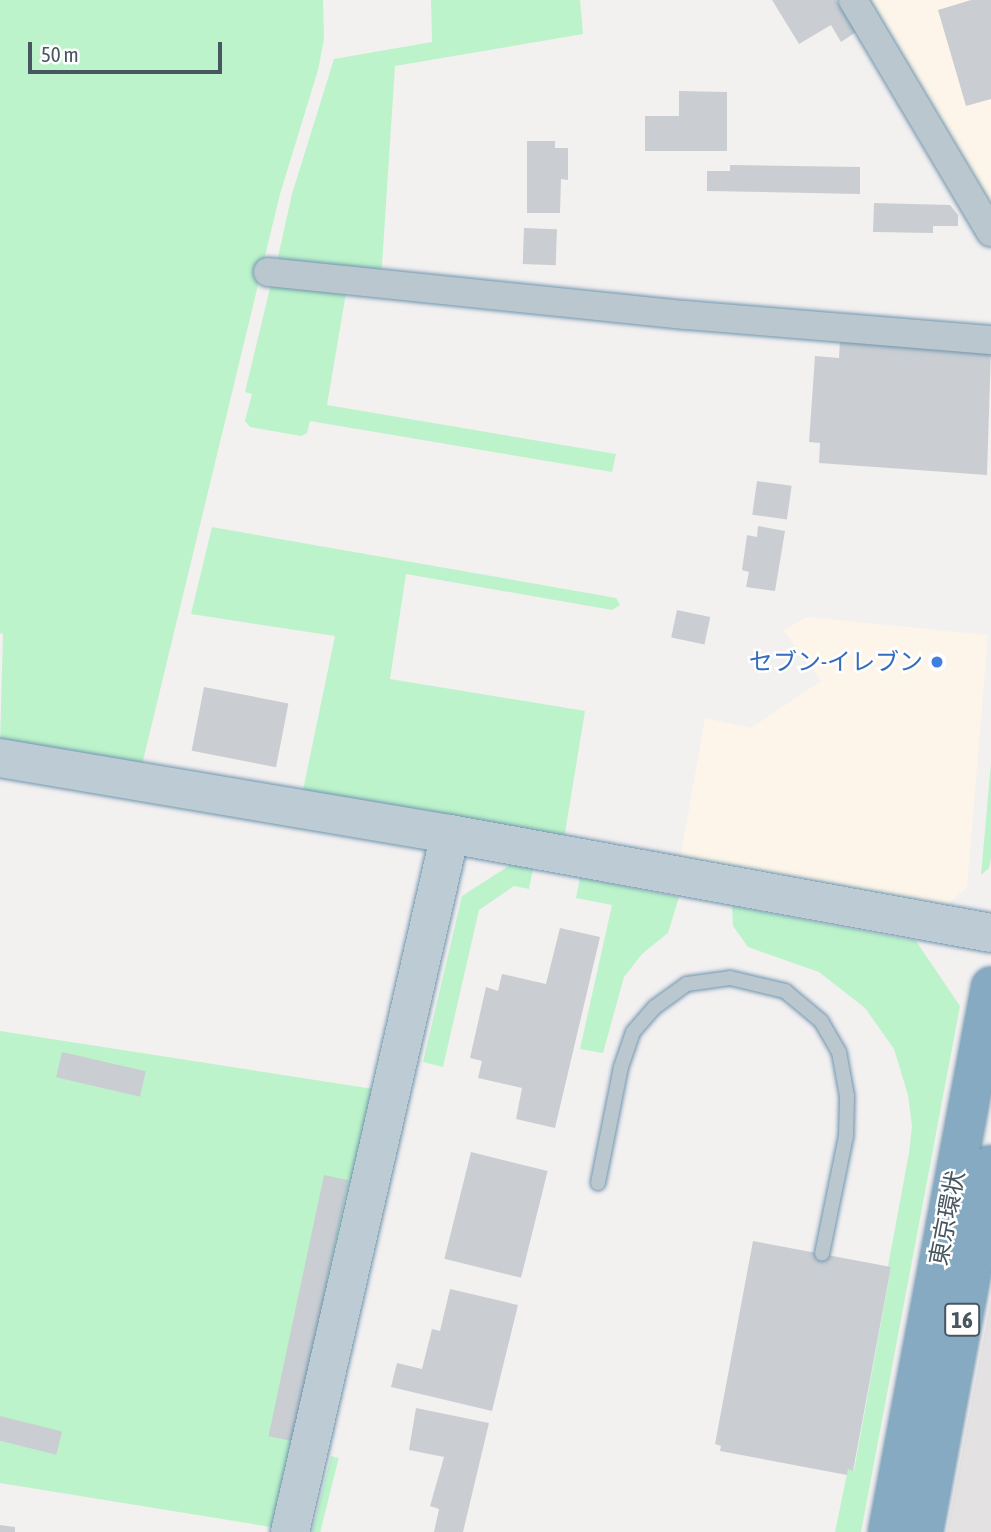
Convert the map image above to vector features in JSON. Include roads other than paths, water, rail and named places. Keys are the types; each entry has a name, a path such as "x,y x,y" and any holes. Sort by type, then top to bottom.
{"highway":[{"name":"東京環状","path":"888,1532 991,987"},
{"name":"東京環状","path":"923,1532 991,1165"}],"street":[{"path":"853,0 991,232"},
{"path":"268,272 687,315 991,340"},
{"path":"0,758 450,834 991,933"},
{"path":"290,1532 450,834"}],"lane":[{"path":"598,1183 621,1067 633,1032 655,1007 687,984 730,978 785,991 821,1021 839,1052 847,1096 846,1136 822,1254"}],"place":[{"name":"セブン-イレブン","path":"937,662"}]}
